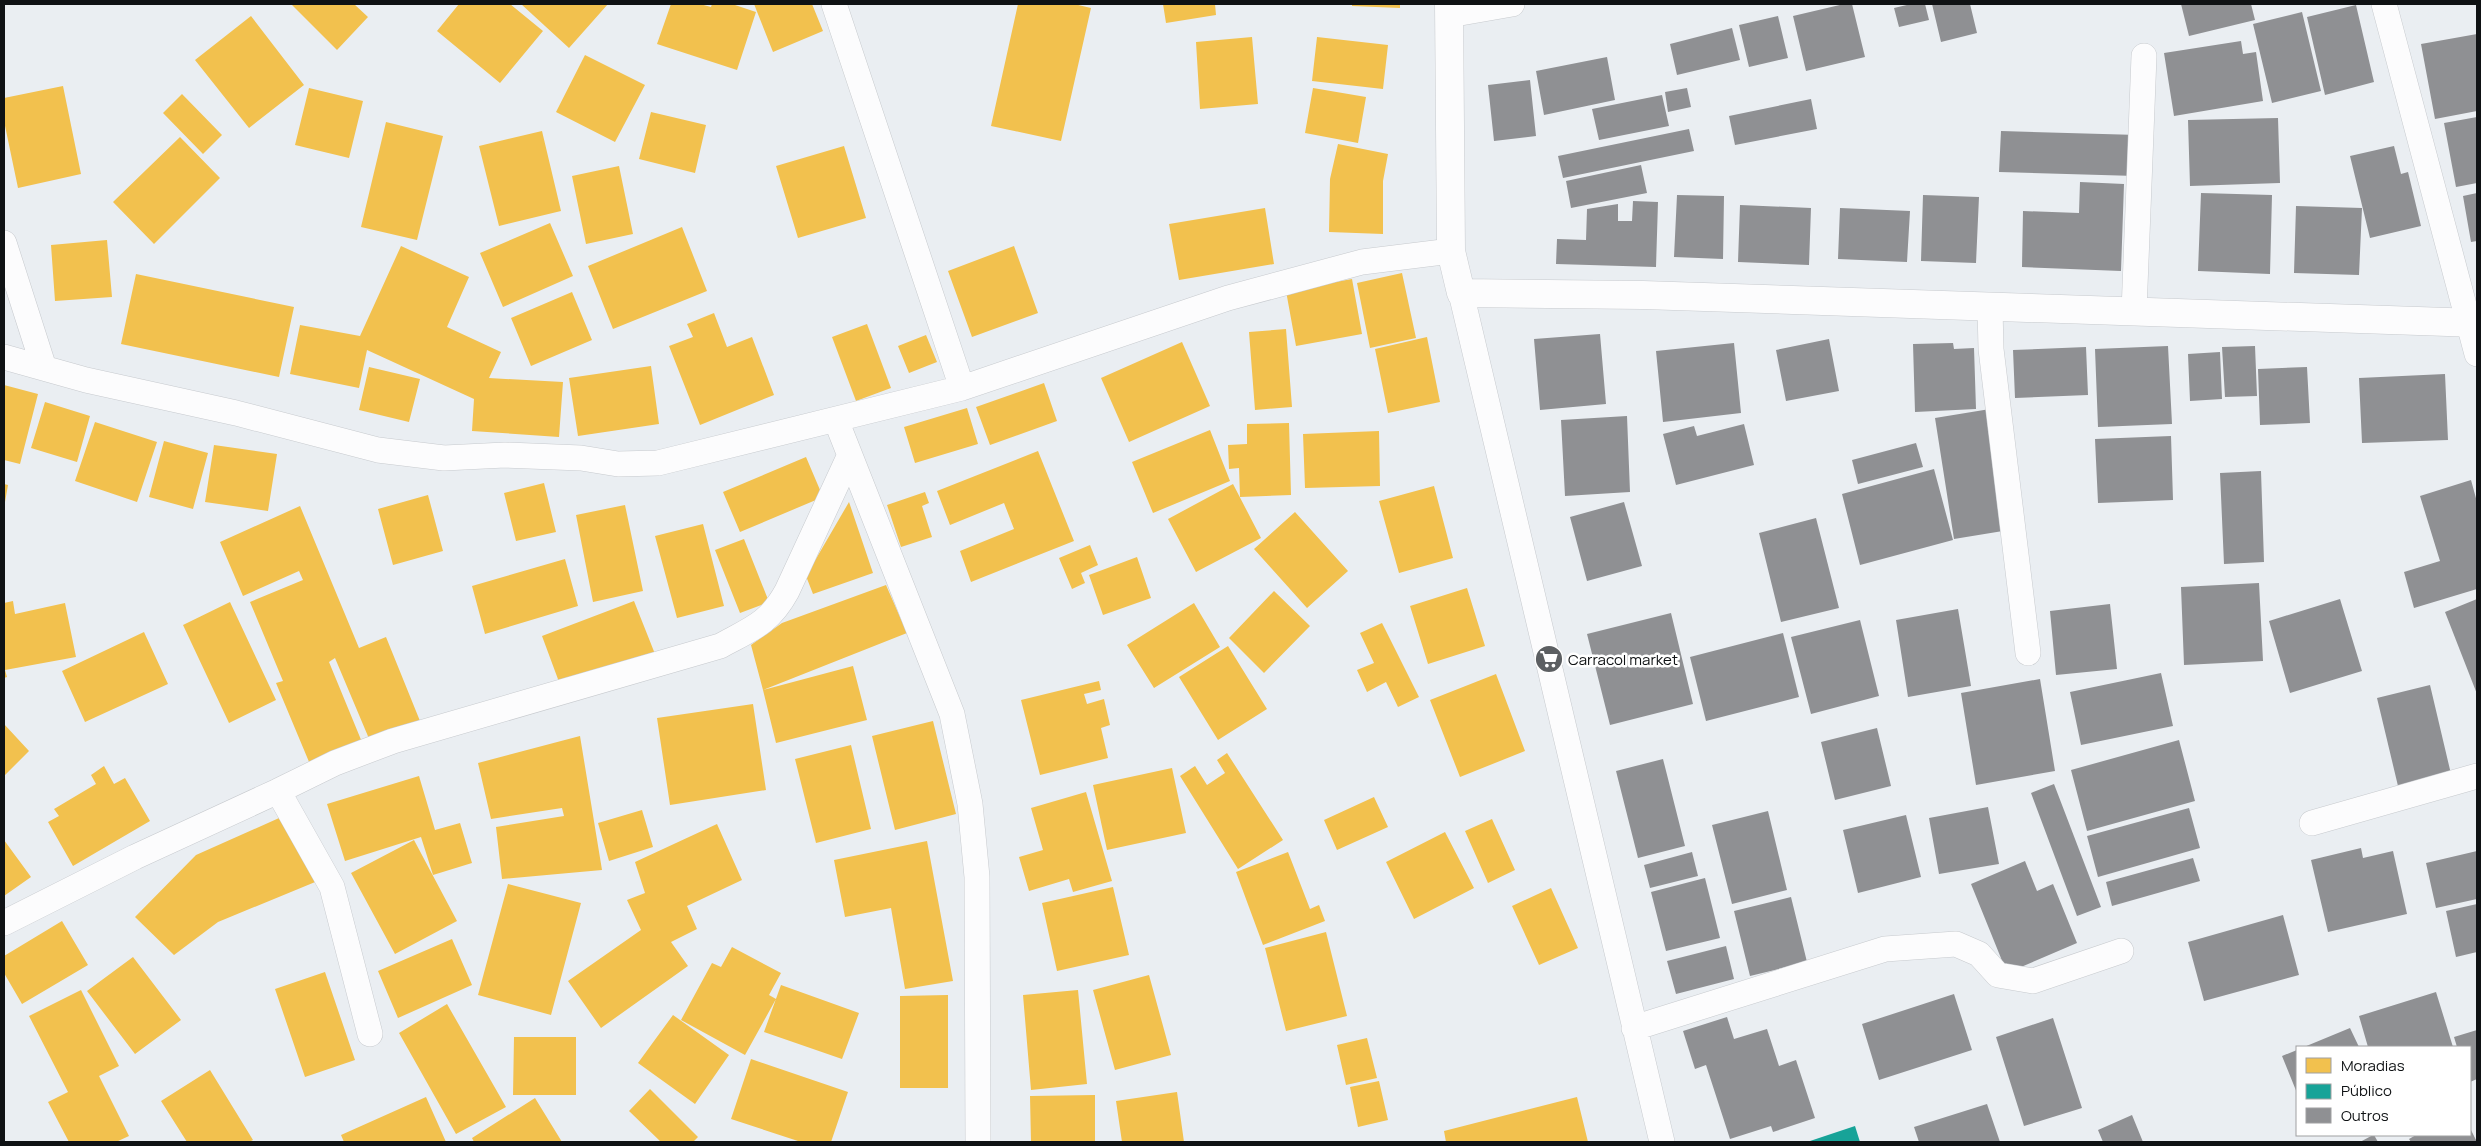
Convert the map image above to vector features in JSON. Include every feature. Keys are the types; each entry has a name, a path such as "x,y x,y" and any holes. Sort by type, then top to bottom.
{"main road":[{"path":"1449,9 1451,251 1461,293 1643,295 2473,323"}],"street":[{"path":"834,4 962,388"},
{"path":"1449,9 1512,4"},
{"path":"2384,4 2473,323 2477,354"},
{"path":"2134,312 2144,56"},
{"path":"4,243 44,368"},
{"path":"4,357 236,413 378,450 444,458 505,455 580,458 618,464 658,463 962,388 1228,298 1362,262 1451,251"},
{"path":"1461,293 1662,1142"},
{"path":"1990,308 1991,349 2028,653"},
{"path":"836,420 952,714 970,804 977,877 978,1142"},
{"path":"4,923 135,857 334,763 393,742 720,646 764,622 778,608 787,591 849,457"},
{"path":"2312,823 2477,776"},
{"path":"278,791 332,887 353,962 370,1034"},
{"path":"1634,1028 1885,949 1956,944 1979,954 1998,976 2033,981 2121,951"}],"building: Moradias":[{"path":"291,4 354,4 368,17 337,50"},
{"path":"459,4 510,4 543,31 500,83 437,31"},
{"path":"521,4 608,4 569,48"},
{"path":"671,4 700,4 711,7 712,4 732,4 756,12 737,70 657,44"},
{"path":"754,4 812,4 823,31 773,52"},
{"path":"1018,4 1074,4 1091,8 1061,141 991,126"},
{"path":"1163,4 1215,4 1216,15 1166,23"},
{"path":"1352,4 1400,4 1400,8 1352,6"},
{"path":"251,16 304,85 249,128 195,60"},
{"path":"1252,37 1258,104 1200,109 1196,42"},
{"path":"1317,37 1388,45 1383,89 1312,81"},
{"path":"585,55 645,85 615,142 556,112"},
{"path":"63,86 81,174 18,188 4,121 4,98"},
{"path":"309,88 363,101 349,158 295,145"},
{"path":"1313,88 1366,97 1358,143 1305,133"},
{"path":"182,94 222,135 203,154 163,113"},
{"path":"651,112 706,125 695,173 639,159"},
{"path":"386,122 443,136 417,240 361,227"},
{"path":"542,131 561,211 499,226 479,146"},
{"path":"180,137 220,178 154,244 113,202"},
{"path":"1338,144 1388,154 1383,181 1383,234 1329,232 1330,179"},
{"path":"844,146 866,218 798,238 776,166"},
{"path":"619,166 633,234 586,244 572,176"},
{"path":"1265,208 1274,264 1179,280 1169,224"},
{"path":"550,223 573,276 503,307 480,253"},
{"path":"682,227 707,291 613,329 588,266"},
{"path":"107,240 112,297 55,301 51,245"},
{"path":"401,246 469,277 447,327 501,352 489,378 563,382 559,437 472,431 474,399 367,350 359,388 290,374 300,325 360,336"},
{"path":"1014,246 1038,313 972,337 948,271"},
{"path":"1402,273 1416,338 1370,348 1357,283"},
{"path":"136,274 294,307 279,377 121,344"},
{"path":"1352,279 1362,334 1296,346 1286,291"},
{"path":"572,292 592,340 531,366 511,318"},
{"path":"714,313 727,347 752,337 774,395 700,425 669,346 693,337 687,324"},
{"path":"867,324 891,388 856,401 832,337"},
{"path":"1286,329 1292,407 1255,410 1249,332"},
{"path":"926,335 937,362 909,373 898,346"},
{"path":"1427,337 1440,402 1388,413 1375,349"},
{"path":"1182,342 1210,406 1129,442 1101,378"},
{"path":"651,366 659,424 578,436 569,378"},
{"path":"369,367 420,379 409,422 359,410"},
{"path":"1044,383 1057,421 990,445 976,407"},
{"path":"4,385 38,394 20,464 4,460"},
{"path":"45,402 90,416 77,462 31,448"},
{"path":"967,408 978,444 915,463 904,427"},
{"path":"95,422 157,442 137,502 75,481"},
{"path":"1289,423 1291,495 1240,497 1239,468 1229,469 1228,445 1247,444 1247,424"},
{"path":"1210,430 1230,481 1153,513 1132,462"},
{"path":"1379,431 1380,486 1305,488 1303,434"},
{"path":"164,441 208,453 193,509 149,497"},
{"path":"214,445 277,454 268,511 205,502"},
{"path":"1038,451 1074,541 971,582 960,551 1014,529 1004,503 950,525 937,491"},
{"path":"806,457 823,497 740,532 723,492"},
{"path":"544,483 556,532 516,541 504,493"},
{"path":"4,484 8,485 5,502 4,502"},
{"path":"1233,484 1261,538 1196,572 1168,519"},
{"path":"1434,486 1453,558 1399,573 1379,501"},
{"path":"925,492 929,503 922,506 932,537 901,547 887,505"},
{"path":"428,495 443,551 393,565 378,509"},
{"path":"849,502 873,573 813,594 806,576"},
{"path":"625,505 643,591 593,602 576,515"},
{"path":"300,506 359,648 386,637 420,721 370,741 335,658 329,662 364,747 312,769 276,683 283,681 250,602 303,580 299,571 243,596 220,542"},
{"path":"1295,512 1348,571 1307,608 1254,549"},
{"path":"703,524 724,606 677,618 655,536"},
{"path":"744,539 769,602 740,613 715,550"},
{"path":"1090,545 1098,565 1081,573 1085,583 1072,589 1059,558"},
{"path":"1137,557 1151,598 1103,615 1089,575"},
{"path":"565,559 578,606 485,634 472,586"},
{"path":"886,585 907,633 763,690 751,645 782,623"},
{"path":"1467,588 1485,646 1428,664 1410,606"},
{"path":"1274,591 1310,626 1264,673 1229,638"},
{"path":"13,601 15,614 65,603 76,657 5,670 7,677 4,678 4,603"},
{"path":"634,601 655,654 562,690 542,636"},
{"path":"230,602 276,700 229,723 183,625"},
{"path":"1194,603 1220,647 1154,688 1127,645"},
{"path":"1382,623 1419,697 1398,707 1386,682 1367,692 1357,670 1374,663 1360,633"},
{"path":"144,632 168,684 85,722 62,671"},
{"path":"1228,646 1267,709 1218,740 1179,677"},
{"path":"853,666 867,720 776,743 763,690"},
{"path":"1496,674 1525,751 1460,777 1430,700"},
{"path":"1099,681 1101,690 1084,694 1087,704 1104,699 1110,725 1101,728 1108,758 1040,775 1021,700"},
{"path":"753,704 766,790 670,805 657,718"},
{"path":"933,721 956,814 895,830 872,736"},
{"path":"4,724 29,751 4,776"},
{"path":"580,736 602,870 502,879 496,827 564,816 562,808 491,819 478,763"},
{"path":"851,745 871,829 816,843 795,759"},
{"path":"1227,753 1283,840 1238,869 1180,776 1195,766 1207,785 1225,773 1217,760"},
{"path":"104,766 114,784 125,778 150,821 73,866 48,822 59,816 54,809 96,784 91,775"},
{"path":"1172,768 1186,833 1107,850 1093,785"},
{"path":"419,776 435,830 460,823 472,863 433,875 421,837 345,861 327,804"},
{"path":"1086,792 1112,881 1073,892 1069,879 1029,891 1019,857 1043,850 1031,808"},
{"path":"1374,797 1388,827 1337,850 1324,820"},
{"path":"642,810 653,847 609,861 598,823"},
{"path":"288,814 320,880 218,922 174,955 135,917 196,855"},
{"path":"1492,819 1515,870 1488,883 1465,831"},
{"path":"717,824 742,880 687,906 697,929 671,942 688,966 601,1028 568,981 641,930 627,900 645,893 635,862"},
{"path":"1445,832 1474,888 1414,919 1386,862"},
{"path":"4,840 31,877 4,896"},
{"path":"414,840 457,921 395,954 351,873"},
{"path":"927,841 953,981 905,989 891,908 845,917 834,860"},
{"path":"1288,852 1310,909 1319,905 1325,921 1263,945 1236,872"},
{"path":"508,884 581,903 551,1015 478,995"},
{"path":"1113,887 1129,955 1057,971 1042,903"},
{"path":"1551,888 1578,948 1539,965 1512,906"},
{"path":"62,921 88,965 22,1004 4,973 4,956"},
{"path":"1326,932 1347,1016 1286,1031 1265,948"},
{"path":"452,939 472,985 398,1018 378,971"},
{"path":"732,947 781,973 769,995 776,999 745,1055 681,1020 712,963 721,967"},
{"path":"133,957 181,1020 135,1054 87,991"},
{"path":"325,972 355,1060 305,1077 275,989"},
{"path":"1149,975 1171,1055 1115,1070 1093,990"},
{"path":"781,985 859,1013 842,1059 764,1032"},
{"path":"81,990 119,1066 99,1076 129,1136 116,1142 69,1142 48,1102 68,1092 29,1016"},
{"path":"1078,990 1087,1084 1031,1090 1023,995"},
{"path":"948,995 948,1088 900,1088 900,996"},
{"path":"447,1004 506,1107 456,1134 399,1033"},
{"path":"673,1015 729,1055 695,1104 638,1063"},
{"path":"514,1037 576,1037 576,1095 513,1095"},
{"path":"1367,1038 1377,1078 1346,1085 1337,1045"},
{"path":"751,1059 848,1092 831,1142 801,1142 731,1119"},
{"path":"210,1070 253,1140 249,1142 187,1142 161,1101"},
{"path":"1379,1081 1388,1120 1358,1127 1350,1087"},
{"path":"650,1089 698,1137 693,1142 661,1142 629,1111"},
{"path":"1177,1092 1184,1142 1122,1142 1116,1101"},
{"path":"1095,1095 1095,1142 1031,1142 1030,1096"},
{"path":"426,1097 446,1142 344,1142 341,1135"},
{"path":"1577,1097 1588,1142 1446,1142 1444,1131"},
{"path":"535,1098 562,1142 474,1142 472,1138"}],"building: Público":[{"path":"1855,1126 1860,1142 1807,1142"}],"building: Outros":[{"path":"1844,4 1852,4 1865,57 1806,71 1793,16"},
{"path":"1911,4 1925,4 1929,20 1899,27 1894,8"},
{"path":"1932,4 1970,4 1977,33 1941,42"},
{"path":"2181,4 2251,4 2255,20 2189,36"},
{"path":"2356,5 2374,82 2325,95 2307,17"},
{"path":"2302,12 2321,91 2272,103 2253,24"},
{"path":"1778,16 1788,58 1749,67 1739,25"},
{"path":"1732,28 1740,60 1677,75 1670,44"},
{"path":"2477,34 2477,111 2435,119 2421,44"},
{"path":"2241,41 2243,54 2256,52 2263,101 2174,116 2164,53"},
{"path":"1607,57 1615,100 1544,115 1536,71"},
{"path":"1530,80 1536,136 1494,141 1488,85"},
{"path":"1687,88 1691,107 1668,112 1665,92"},
{"path":"1662,95 1669,126 1599,140 1592,109"},
{"path":"1811,99 1817,129 1735,145 1729,116"},
{"path":"2477,117 2477,183 2456,187 2444,123"},
{"path":"2278,118 2280,183 2190,186 2188,120"},
{"path":"1689,129 1694,151 1563,178 1558,156"},
{"path":"2001,131 2138,135 2136,176 1999,172"},
{"path":"2394,146 2401,174 2408,172 2421,226 2370,238 2350,156"},
{"path":"1641,165 1647,193 1571,208 1566,181"},
{"path":"2080,182 2124,184 2121,271 2022,267 2023,211 2079,213"},
{"path":"2201,193 2272,195 2270,274 2198,271"},
{"path":"2477,193 2477,241 2471,242 2463,196"},
{"path":"1677,195 1724,196 1723,259 1674,257"},
{"path":"1923,195 1979,197 1976,263 1921,261"},
{"path":"1633,201 1658,202 1656,267 1556,264 1557,239 1586,240 1587,209 1618,204 1618,221 1632,221"},
{"path":"1740,205 1811,208 1809,265 1738,262"},
{"path":"2296,206 2362,208 2359,275 2294,273"},
{"path":"1840,208 1910,211 1907,262 1838,259"},
{"path":"1600,334 1606,404 1540,410 1534,339"},
{"path":"1829,339 1839,391 1786,401 1776,350"},
{"path":"1734,343 1741,413 1663,422 1656,351"},
{"path":"1953,343 1954,349 1974,348 1976,409 1915,412 1913,344"},
{"path":"2168,346 2172,424 2098,427 2095,349"},
{"path":"2255,346 2257,396 2225,397 2222,347"},
{"path":"2086,347 2088,395 2015,398 2013,350"},
{"path":"2220,352 2222,399 2190,401 2188,354"},
{"path":"2307,367 2310,423 2260,425 2258,369"},
{"path":"2445,374 2448,440 2362,443 2359,378"},
{"path":"1990,409 2009,530 1954,539 1935,418"},
{"path":"1627,416 1630,492 1565,496 1561,420"},
{"path":"1744,424 1754,465 1676,485 1663,434 1694,426 1697,436"},
{"path":"2171,436 2173,500 2098,503 2095,439"},
{"path":"1916,443 1923,467 1858,484 1852,460"},
{"path":"1934,469 1953,540 1860,565 1842,494"},
{"path":"2261,471 2264,562 2224,564 2220,473"},
{"path":"2471,480 2477,502 2477,589 2414,608 2404,572 2440,561 2420,496"},
{"path":"1624,502 1642,566 1587,581 1570,517"},
{"path":"1816,518 1839,608 1781,622 1759,533"},
{"path":"2259,583 2263,661 2184,665 2181,587"},
{"path":"2340,599 2362,671 2290,693 2269,621"},
{"path":"2477,599 2477,694 2445,612"},
{"path":"2110,604 2117,669 2056,675 2050,611"},
{"path":"1958,609 1971,686 1908,697 1896,620"},
{"path":"1671,613 1693,704 1610,725 1587,634"},
{"path":"1860,620 1879,696 1811,714 1791,637"},
{"path":"1783,633 1799,697 1706,721 1690,657"},
{"path":"2161,673 2173,726 2081,745 2070,692"},
{"path":"2040,679 2055,771 1976,785 1961,693"},
{"path":"2430,685 2451,774 2398,786 2377,698"},
{"path":"1877,728 1891,786 1835,800 1821,742"},
{"path":"2179,740 2195,801 2087,831 2071,770"},
{"path":"1663,759 1685,846 1638,858 1616,771"},
{"path":"2054,784 2101,907 2077,916 2031,793"},
{"path":"1988,807 1999,864 1939,874 1929,818"},
{"path":"2189,808 2200,848 2098,877 2087,836"},
{"path":"1768,811 1787,890 1732,904 1712,825"},
{"path":"1906,815 1921,877 1858,893 1843,830"},
{"path":"2361,848 2363,858 2393,851 2407,914 2328,932 2311,860"},
{"path":"2477,851 2477,899 2436,908 2426,863"},
{"path":"1692,852 1698,876 1650,888 1644,865"},
{"path":"2193,858 2200,881 2112,906 2106,882"},
{"path":"2025,861 2037,891 2053,884 2077,943 2007,973 1971,884"},
{"path":"1705,878 1720,938 1666,951 1651,892"},
{"path":"1791,897 1807,962 1750,976 1734,911"},
{"path":"2477,904 2477,952 2456,957 2446,911"},
{"path":"2283,915 2299,975 2204,1001 2188,942"},
{"path":"1726,946 1734,979 1676,994 1667,961"},
{"path":"2436,992 2453,1046 2368,1046 2359,1016"},
{"path":"1954,994 1972,1050 1879,1080 1862,1024"},
{"path":"1727,1017 1734,1039 1767,1029 1779,1066 1796,1060 1815,1118 1773,1132 1771,1126 1730,1139 1706,1065 1695,1069 1683,1031"},
{"path":"2053,1018 2082,1108 2024,1126 1996,1037"},
{"path":"2350,1028 2359,1046 2306,1046"},
{"path":"2477,1030 2477,1079 2471,1082 2471,1046 2457,1046 2454,1037"},
{"path":"2296,1050 2296,1091 2282,1056"},
{"path":"1987,1104 2000,1142 1919,1142 1914,1127"},
{"path":"2132,1115 2143,1142 2103,1142 2098,1130"},
{"path":"2471,1130 2477,1142 2411,1142 2409,1139 2414,1136 2471,1136"},
{"path":"2375,1136 2378,1142 2360,1142"}],"place":[{"name":"Carracol market","path":"1549,659"}]}
